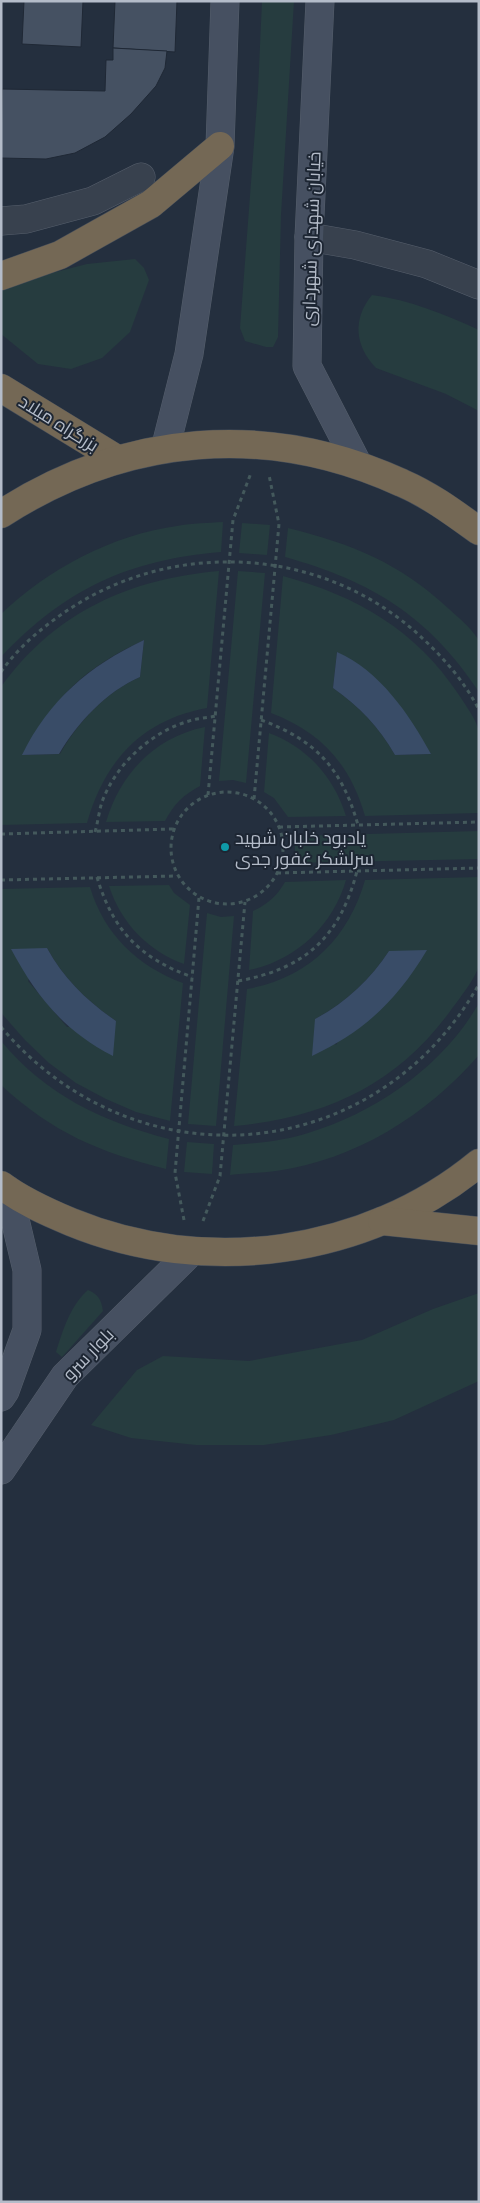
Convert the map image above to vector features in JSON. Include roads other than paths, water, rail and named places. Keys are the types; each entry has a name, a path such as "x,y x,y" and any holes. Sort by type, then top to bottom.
{"highway":[{"path":"1,276 60,255 151,204 220,146"},
{"name":"بزرگراه میلاد","path":"1,388 117,459"},
{"path":"1,514 27,497 71,475 117,459 165,448 214,444 262,445 311,452 358,465 403,483 446,507 479,531"},
{"path":"4,1188 50,1214 96,1232 143,1245 191,1252 240,1253 288,1248 336,1238 382,1221 426,1200 479,1163"},
{"path":"382,1221 479,1231"}],"main road":[{"path":"165,448 189,354 220,146 225,1"},
{"name":"خیابان شهدای شهرداری","path":"320,1 309,237 307,366 358,465"},
{"path":"1,1397 5,1391 27,1330 27,1270 4,1188"},
{"name":"بلوار سرو","path":"1,1470 65,1376 191,1252"}],"street":[{"path":"1,221 26,219 93,201 141,177"},
{"path":"309,237 355,245 427,264 479,285"}],"water":[{"path":"144,640 140,677 116,691 94,709 59,754 22,755 45,717 58,701 88,673 124,650"},
{"path":"337,652 366,670 392,695 413,724 431,754 395,755 368,718 333,688"},
{"path":"47,948 61,970 77,989 95,1006 116,1021 113,1056 80,1035 53,1011 41,997 11,949"},
{"path":"427,950 404,984 364,1025 312,1056 315,1019 337,1006 366,981 389,951"}],"place":[{"name":"یادبود خلبان شهید سرلشکر غفور جدی","path":"225,847"}]}
